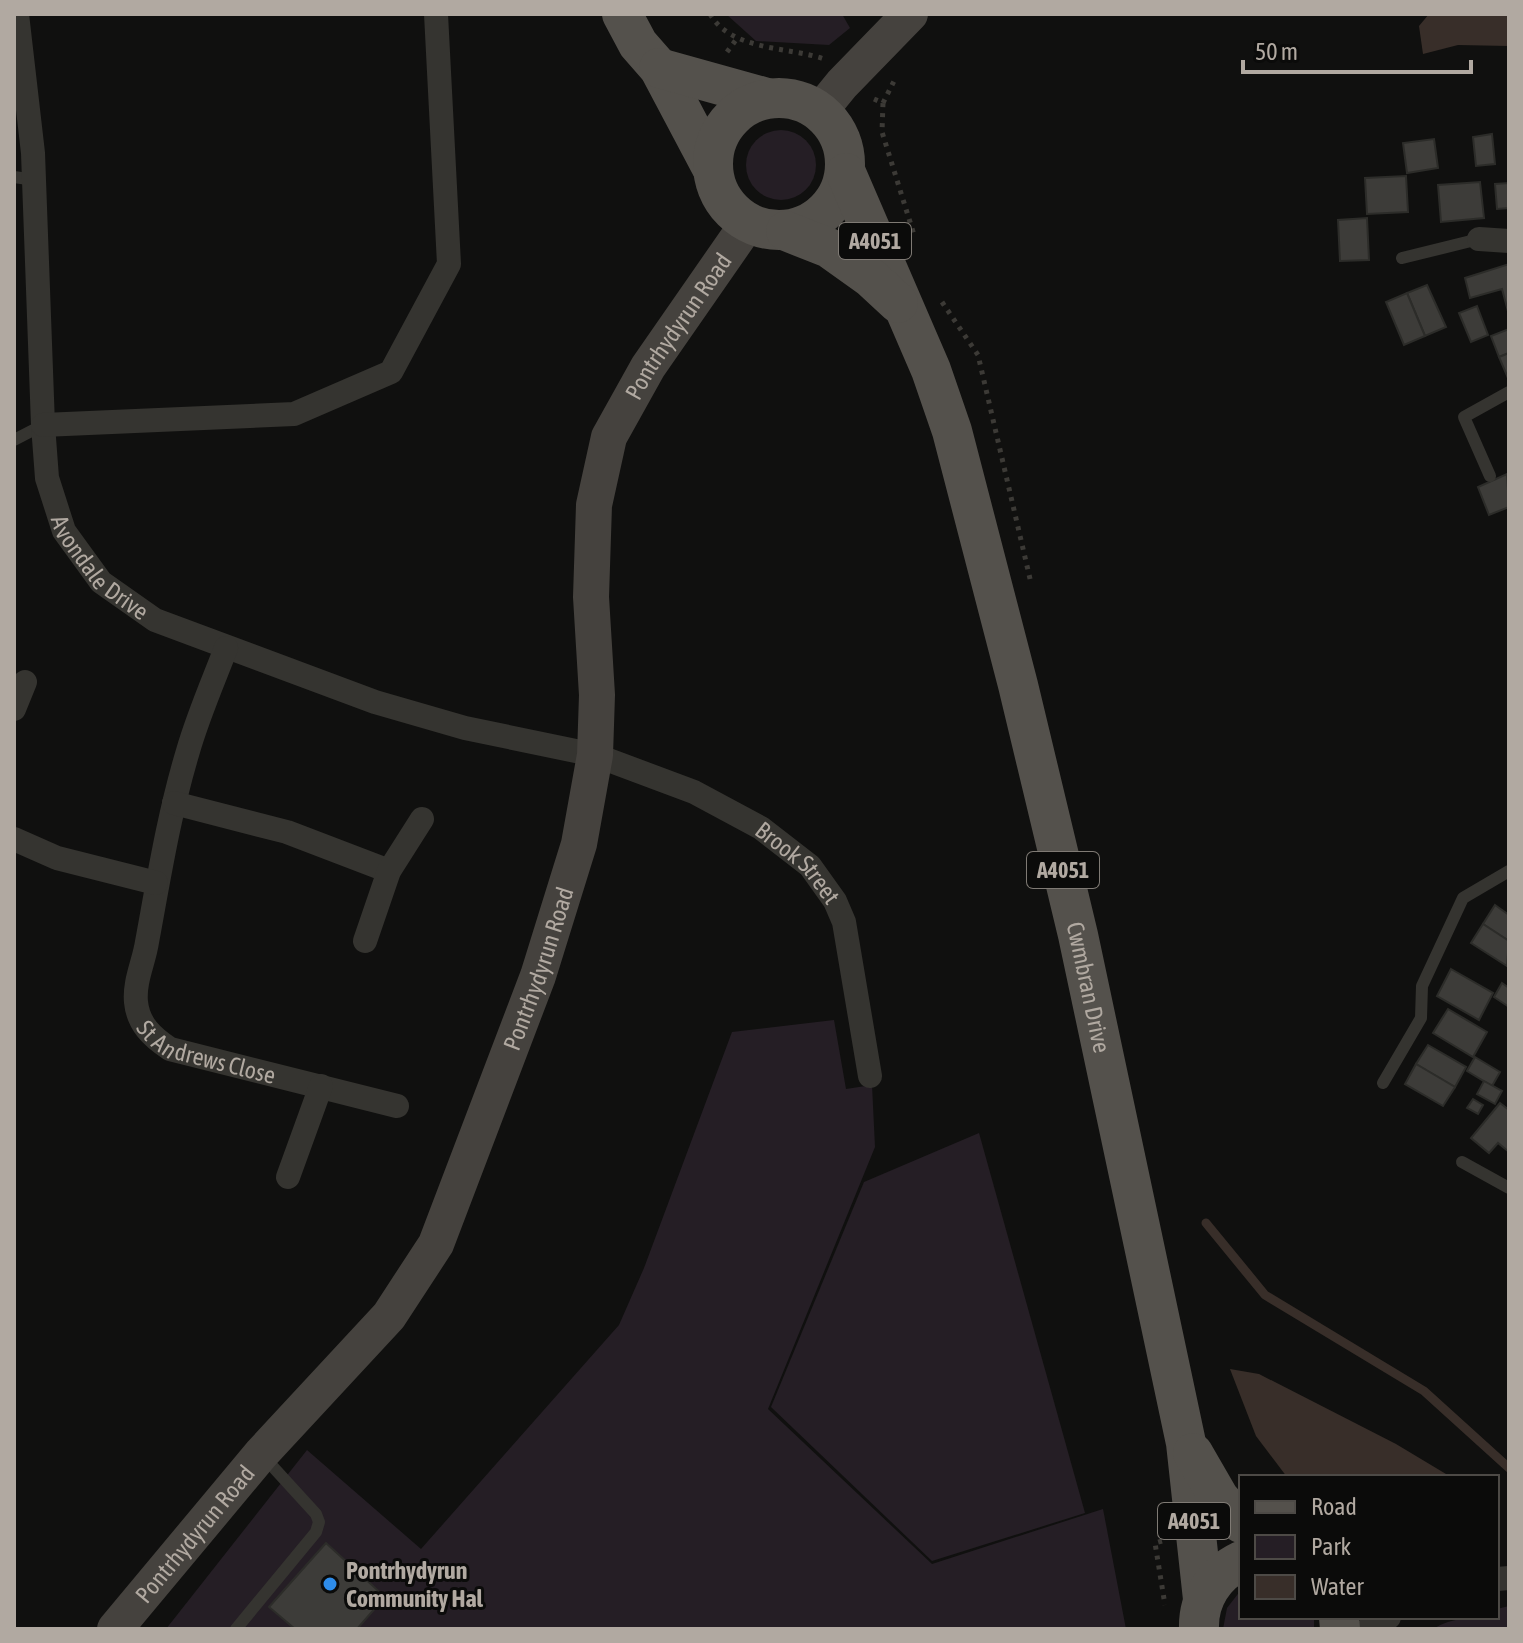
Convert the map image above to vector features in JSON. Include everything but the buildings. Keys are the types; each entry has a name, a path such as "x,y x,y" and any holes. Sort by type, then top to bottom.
{"main road":[{"path":"622,14 638,44 659,68 713,170 718,191 730,210 748,223 767,230 786,231 819,218 832,205 846,173 846,155 832,123 820,111 795,100 767,98 659,68"},
{"path":"713,170 715,145 726,124 744,107 767,98"},
{"name":"A4051","path":"846,173 903,308"},
{"name":"A4051","path":"786,231 829,248 871,278 903,308"},
{"name":"Cwmbran Drive","path":"903,308 931,370 952,431 1018,685 1078,935 1186,1443 1201,1614"},
{"name":"Cwmbran Drive","path":"1186,1443 1219,1498 1239,1521"},
{"name":"Cwmbran Drive","path":"1201,1614 1214,1581 1239,1562"}],"street":[{"name":"Avondale Drive","path":"17,14 21,46 24,178 47,478 64,531 101,582 155,620 375,702 465,728 595,755"},
{"path":"43,425 294,414 391,372 449,264 436,14"},
{"path":"820,111 910,14"},
{"name":"Pontrhydyrun Road","path":"115,1629 261,1454 389,1316 436,1244 538,976 579,844 595,755 597,695 591,597 594,505 609,437 648,367 748,223"},
{"path":"1479,239 1509,241"},
{"name":"St Andrews Close","path":"226,648 189,749 174,803 137,982 136,1003 141,1021 151,1036 170,1049 397,1106"},
{"path":"14,709 25,682"},
{"name":"Brook Street","path":"595,755 694,792 761,828 810,866 835,901 844,922 870,1076"},
{"path":"174,803 287,832 389,871"},
{"path":"365,941 389,871 422,819"},
{"path":"14,839 57,858 156,883"},
{"path":"288,1177 321,1086"},
{"path":"1368,1629 1386,1619"}],"lane":[{"path":"1402,258 1479,239"},
{"path":"1490,476 1464,417 1509,392"},
{"path":"14,440 43,425"},
{"path":"1383,1083 1421,1018 1422,986 1463,898 1509,871"},
{"path":"1462,1162 1509,1188"},
{"path":"236,1629 316,1532 319,1522 316,1514 261,1454"}],"green space":[{"path":"726,14 842,14 850,28 829,45 756,41"},
{"path":"788,130 810,145 816,165 814,179 806,190 795,198 774,200 756,190 748,179 746,158 756,140 767,132"},
{"path":"834,1020 846,1089 872,1085 875,1147 768,1409 932,1564 1103,1509 1126,1629 166,1629 307,1450 421,1549 619,1325 644,1268 732,1032"},
{"path":"979,1133 1085,1513 932,1561 771,1407 864,1182"},
{"path":"1239,1593 1239,1619 1314,1619 1314,1629 1223,1629 1227,1608"},
{"path":"1509,1606 1509,1629 1433,1629 1456,1620 1499,1619 1499,1608"}],"water":[{"path":"1429,14 1509,14 1509,46 1458,45 1423,54 1419,26"},
{"path":"1230,1369 1259,1374 1396,1444 1448,1475 1285,1475 1256,1436"}],"waterway":[{"path":"1206,1223 1265,1295 1424,1391 1509,1468"}],"place":[{"name":"Pontrhydyrun Community Hal","path":"330,1584"}]}
